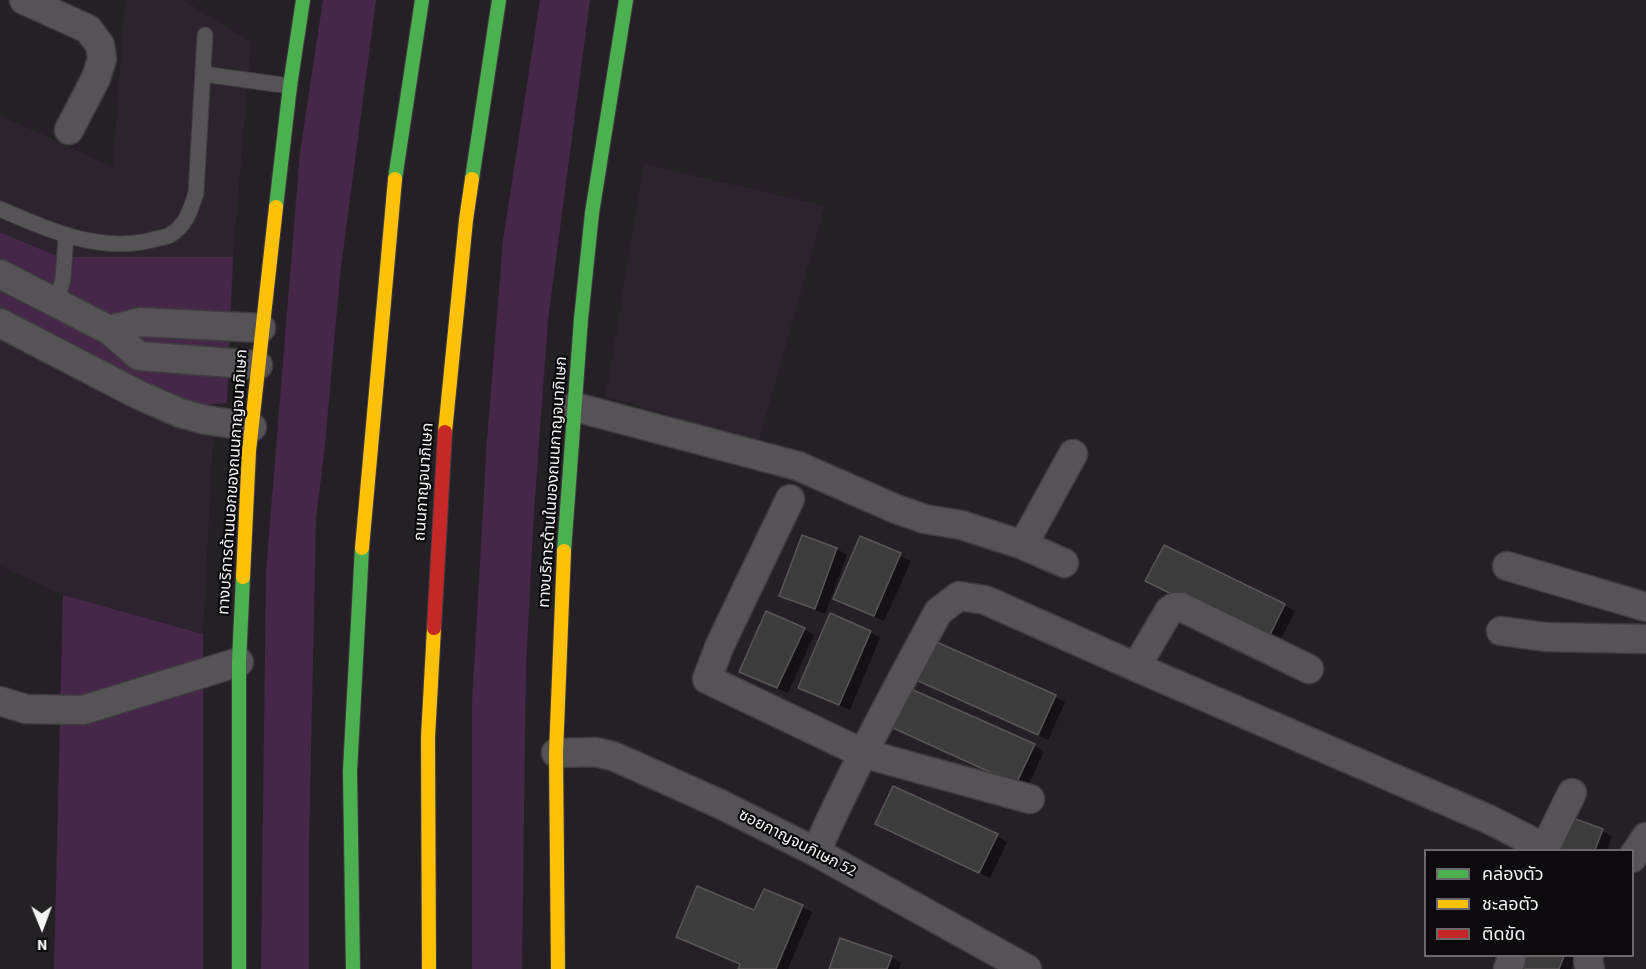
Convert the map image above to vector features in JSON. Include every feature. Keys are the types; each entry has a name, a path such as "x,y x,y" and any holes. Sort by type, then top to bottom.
{"main road":[{"path":"353,969 350,771 364,511 392,197 422,0"},
{"name":"ถนนกาญจนาภิเษก","path":"429,969 428,737 442,465 466,220 499,0"},
{"name":"ทางบริการด้านในของถนนกาญจนาภิเษก","path":"558,969 556,753 566,520 592,213 626,0"},
{"name":"ทางบริการด้านนอกของถนนกาญจนาภิเษก","path":"239,969 239,662 252,427 261,328 290,86 295,2"}],"street":[{"path":"24,0 88,29 100,45 102,59 96,78 69,130"},
{"path":"0,274 109,330 139,356 258,365"},
{"path":"109,330 140,322 261,328"},
{"path":"0,323 137,394 180,412 206,420 252,427"},
{"path":"575,407 798,466 896,509 925,519 962,525 1023,545 1064,563"},
{"path":"1023,545 1073,454"},
{"path":"790,498 720,645 707,679 862,753 1030,799"},
{"path":"1508,566 1646,607"},
{"path":"816,852 862,753 938,612 959,596 985,600 1488,819 1545,849 1572,793"},
{"path":"1136,667 1169,611 1175,607 1181,607 1309,669"},
{"path":"1501,631 1545,637 1646,639"},
{"path":"0,701 26,709 83,710 239,662"},
{"name":"ซอยกาญจนภิเษก 52","path":"556,753 595,752 613,756 720,804 816,852 1027,969"},
{"path":"1634,855 1646,837"}],"lane":[{"path":"0,209 66,236 106,244 138,243 170,235 189,217 196,193 205,35"},
{"path":"203,74 290,86"},
{"path":"56,304 63,279 66,236"}],"shaded area":[{"path":"125,0 183,0 251,42 233,257 59,257 0,232 0,115 113,167"},
{"path":"323,0 376,0 340,275 316,519 309,843 309,969 261,969 266,572 300,152"},
{"path":"540,0 590,0 548,320 534,511 526,666 522,969 472,969 472,702 487,440 503,240"},
{"path":"644,164 825,206 758,443 606,396"},
{"path":"0,232 59,257 233,257 227,403 204,405 151,389 0,309"},
{"path":"0,334 213,438 203,634 63,595 0,566"},
{"path":"63,595 203,634 203,969 54,969"}],"building":[{"path":"802,535 837,548 815,609 779,596"},
{"path":"860,536 901,553 874,616 833,599"},
{"path":"1164,545 1285,604 1267,641 1145,581"},
{"path":"766,611 805,628 777,688 739,672"},
{"path":"830,613 871,631 839,705 798,688"},
{"path":"932,640 1056,695 1038,735 914,679"},
{"path":"911,689 1035,744 1016,784 893,728"},
{"path":"893,786 998,834 979,873 875,824"},
{"path":"1570,817 1603,829 1595,849 1558,849"},
{"path":"697,886 754,910 764,889 803,905 776,969 738,969 740,964 676,937"},
{"path":"840,938 892,956 887,969 829,969"},
{"path":"1520,957 1564,957 1559,969 1516,969"}],"traffic: fast":[{"path":"276,207 303,0"},
{"path":"395,179 422,0"},
{"path":"472,179 499,0"},
{"path":"564,551 581,319 592,213 626,0"},
{"path":"353,969 350,771 362,548"},
{"path":"239,969 239,662 243,577"}],"traffic: slow":[{"path":"362,548 395,179"},
{"path":"445,432 472,179"},
{"path":"243,577 249,451 276,207"},
{"path":"558,969 556,753 564,551"},
{"path":"429,969 428,737 434,628"}],"traffic: jam":[{"path":"434,628 445,432"}]}
